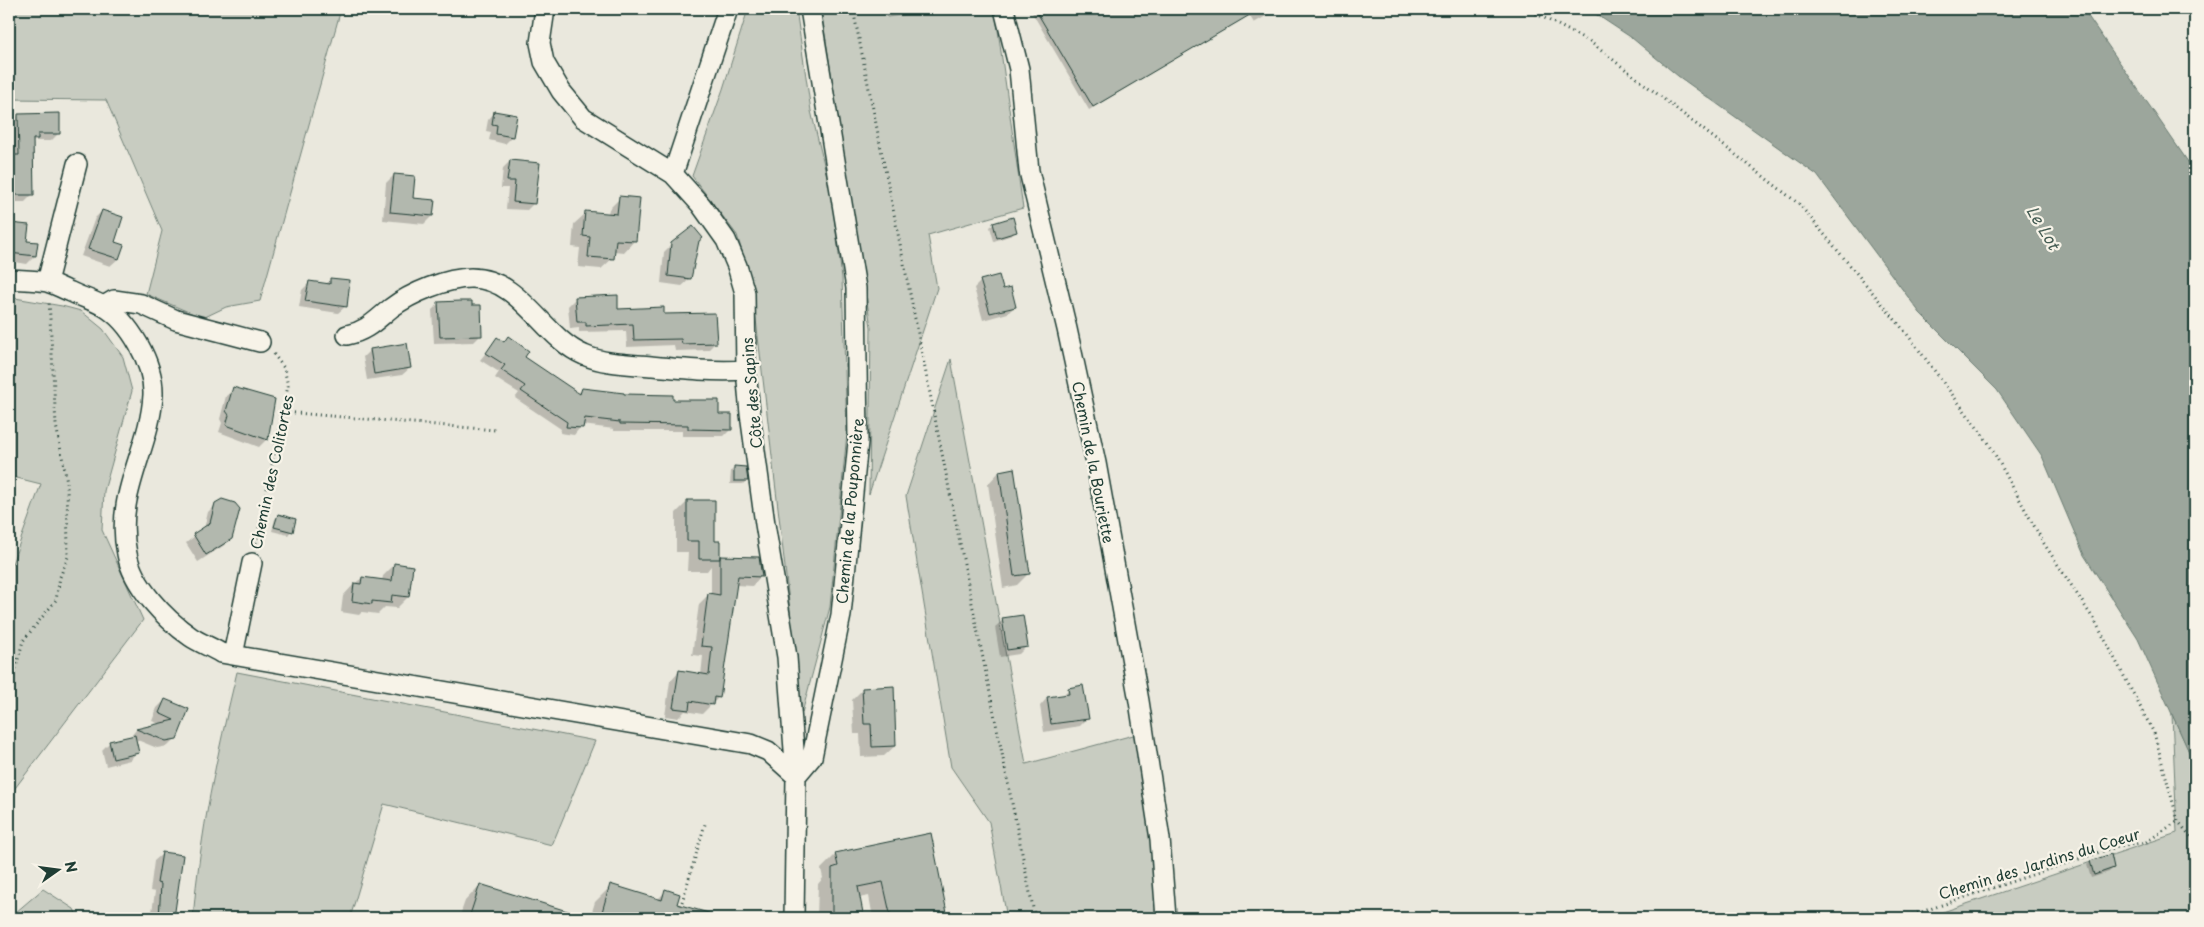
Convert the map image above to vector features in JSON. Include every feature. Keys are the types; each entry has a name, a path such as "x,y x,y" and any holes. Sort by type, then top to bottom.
{"street":[{"name":"Côte des Sapins","path":"544,9 540,43 544,62 561,91 583,118 673,174 701,205 726,240 737,266 745,293 746,370 765,524 787,657 796,776"},
{"path":"673,174 728,9"},
{"name":"Chemin de la Pouponnière","path":"796,776 812,757 841,615 858,442 856,288 810,9"},
{"name":"Chemin de la Bouriette","path":"1004,9 1019,69 1030,170 1096,463 1139,701 1160,839 1166,918"},
{"path":"47,282 77,164"},
{"path":"347,335 368,328 405,299 448,280 472,278 493,281 510,291 567,344 584,355 622,364 717,372 746,370"},
{"path":"9,279 47,282 104,306 120,320 137,341 150,370 153,395 147,427 127,494 125,522 127,555 139,585 156,606 191,637 221,653 751,744 768,751 796,776 794,918"},
{"path":"104,306 114,300 141,304 176,320 260,342"},
{"name":"Chemin des Colitortes","path":"233,655 252,563"}],"path":[{"path":"853,9 1036,918"},
{"path":"1527,9 1589,41 1799,204 1907,334 1988,442 2043,542 2110,647 2154,733 2178,821 2195,842"},
{"path":"9,693 23,640 56,600 60,577 68,557 67,482 56,425 47,282"},
{"name":"Chemin des Colitortes","path":"252,563 288,386 284,368 270,350 260,342"},
{"path":"284,412 495,430"},
{"name":"Chemin des Jardins du Coeur","path":"1903,918 2109,849 2146,842 2178,821"},
{"path":"682,902 705,824"}],"shaded area":[{"path":"9,9 341,9 260,301 226,307 203,318 146,294 162,231 106,100 9,99"},
{"path":"748,9 796,9 811,111 831,193 842,278 847,433 830,607 802,713 752,285 737,235 692,176 723,89"},
{"path":"821,9 885,9 887,17 944,9 995,9 1023,208 928,235 937,288 869,494 871,327"},
{"path":"9,297 81,311 103,329 123,357 132,391 104,491 102,530 143,620 9,796 9,572 41,484 9,476"},
{"path":"951,359 1026,764 1137,734 1154,866 1157,918 1007,918 989,822 951,767 906,496"},
{"path":"237,672 595,741 552,845 384,804 350,918 193,918 200,855 210,794"},
{"path":"2172,714 2195,765 2195,918 1925,918 2177,833"},
{"path":"43,889 74,909 78,918 9,918"}],"water":[{"name":"Le Lot","path":"1588,9 2083,9 2195,172 2195,765 2138,639 2084,555 2042,456 1997,390 1920,313 1817,175 1678,76 1632,38"}],"building":[{"path":"1035,9 1260,9 1093,107"},
{"path":"494,111 517,115 513,137 496,134 497,125 492,124"},
{"path":"60,113 60,134 38,134 38,139 33,139 34,195 14,195 14,155 19,155 18,114"},
{"path":"510,160 540,163 535,204 513,202 515,181 507,181"},
{"path":"394,174 415,176 413,198 435,200 433,216 390,212"},
{"path":"619,196 640,198 636,241 616,240 614,259 588,257 590,237 583,236 585,211 617,214"},
{"path":"102,210 123,217 115,242 124,245 119,259 88,249"},
{"path":"1013,217 1017,232 997,238 993,223"},
{"path":"10,223 29,225 27,241 38,242 36,256 9,253"},
{"path":"693,226 703,238 699,241 691,279 668,276 671,243"},
{"path":"999,275 1003,289 1011,287 1016,307 990,313 980,280"},
{"path":"330,278 350,280 347,307 305,301 309,281 330,284"},
{"path":"618,295 618,309 664,307 664,314 715,313 717,343 682,344 681,339 634,340 633,324 586,326 586,322 577,322 575,297"},
{"path":"472,301 472,305 481,305 482,336 440,337 438,302"},
{"path":"508,336 529,351 525,357 580,394 582,388 624,394 673,395 673,400 719,400 719,414 732,414 732,430 688,429 688,425 620,424 620,422 585,418 583,428 566,427 567,422 521,391 525,386 501,370 505,365 486,353 497,337 504,342"},
{"path":"407,343 411,368 374,374 370,349"},
{"path":"233,387 275,399 268,440 226,425 229,415 226,411"},
{"path":"734,466 746,467 748,481 734,481"},
{"path":"1014,468 1030,574 1014,576 999,471"},
{"path":"222,499 235,503 240,509 232,539 206,555 193,534 210,523 215,503"},
{"path":"687,500 715,500 715,541 720,541 720,559 699,559 699,541 687,541"},
{"path":"278,514 296,519 293,532 274,527"},
{"path":"720,556 759,557 762,577 738,576 720,698 714,697 713,705 690,701 689,710 673,708 679,670 709,675 712,647 701,646 708,593 720,595"},
{"path":"394,563 413,566 409,597 392,595 391,603 372,601 372,604 352,601 354,583 361,584 362,577 392,581"},
{"path":"1023,615 1028,647 1007,650 1002,618"},
{"path":"1083,685 1089,719 1051,724 1047,697 1069,694 1068,688"},
{"path":"894,686 896,746 872,747 871,724 864,724 862,688"},
{"path":"165,699 189,709 177,739 166,741 136,729 174,720 159,713"},
{"path":"135,735 139,753 113,759 109,741"},
{"path":"931,833 948,918 891,918 883,882 858,887 864,918 832,918 832,868 838,866 835,853"},
{"path":"162,852 183,855 174,918 159,918 161,884 157,883"},
{"path":"2111,854 2114,868 2094,875 2090,861"},
{"path":"480,884 580,915 580,918 469,918"},
{"path":"610,884 662,900 665,889 680,894 677,904 712,914 711,918 623,918 602,912"}]}
